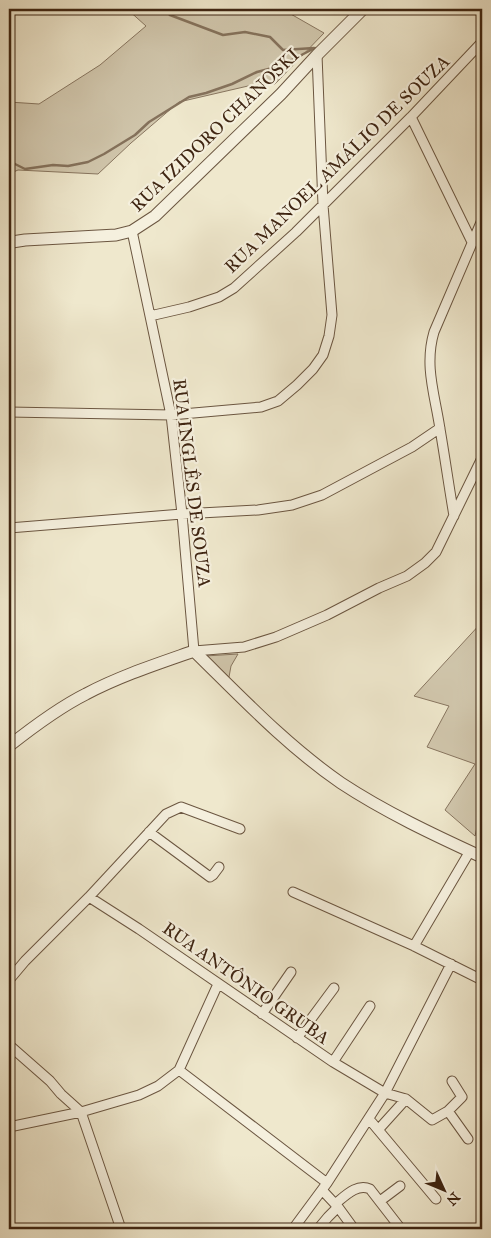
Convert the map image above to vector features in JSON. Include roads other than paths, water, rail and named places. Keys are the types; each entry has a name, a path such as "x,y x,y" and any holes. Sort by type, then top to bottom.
{"street":[{"name":"RUA IZIDORO CHANOSKI","path":"10,242 116,235 132,231 155,216 364,9"},
{"name":"RUA MANOEL AMÁLIO DE SOUZA","path":"150,316 189,308 219,297 234,288 296,232 411,117 482,42"},
{"path":"9,412 170,416 261,407 278,401 313,369 323,355 329,336 332,314 323,205 318,55"},
{"path":"411,117 472,242"},
{"path":"454,516 429,368 430,344 482,220"},
{"name":"RUA INGLÊS DE SOUZA","path":"132,231 170,416 182,514 194,651"},
{"path":"9,528 258,510 292,505 322,495 412,447 440,428"},
{"path":"9,746 44,720 84,695 116,680 194,651 244,647 276,637 328,615 379,588 407,576 436,552 482,458"},
{"path":"194,651 270,726 341,782 390,812 482,857"},
{"path":"9,980 166,814 181,807 240,829"},
{"path":"149,832 210,877 220,867"},
{"path":"414,946 470,851"},
{"path":"293,892 414,946 482,980"},
{"name":"RUA ANTÔNIO GRUBA","path":"89,897 139,929 332,1062 385,1093 406,1099"},
{"path":"292,1229 324,1186 385,1093 451,964"},
{"path":"262,1014 291,972"},
{"path":"9,1127 81,1112 139,1094 158,1086 179,1070 218,984"},
{"path":"297,1038 334,988"},
{"path":"332,1062 370,1006"},
{"path":"9,1045 50,1081 81,1112 121,1229"},
{"path":"179,1070 324,1186 354,1229"},
{"path":"378,1130 406,1099 432,1120 448,1111 462,1097 452,1081"},
{"path":"448,1111 468,1139"},
{"path":"369,1119 436,1199"},
{"path":"380,1201 400,1186"},
{"path":"318,1229 337,1206 359,1187 370,1189 401,1229"}],"waterway":[{"path":"164,9 170,15 223,35 245,32 270,37 283,50 314,48"},
{"path":"9,161 25,169 53,165 68,166 88,162 135,135 149,122 189,97 232,84 257,72 280,66 315,48"}]}
